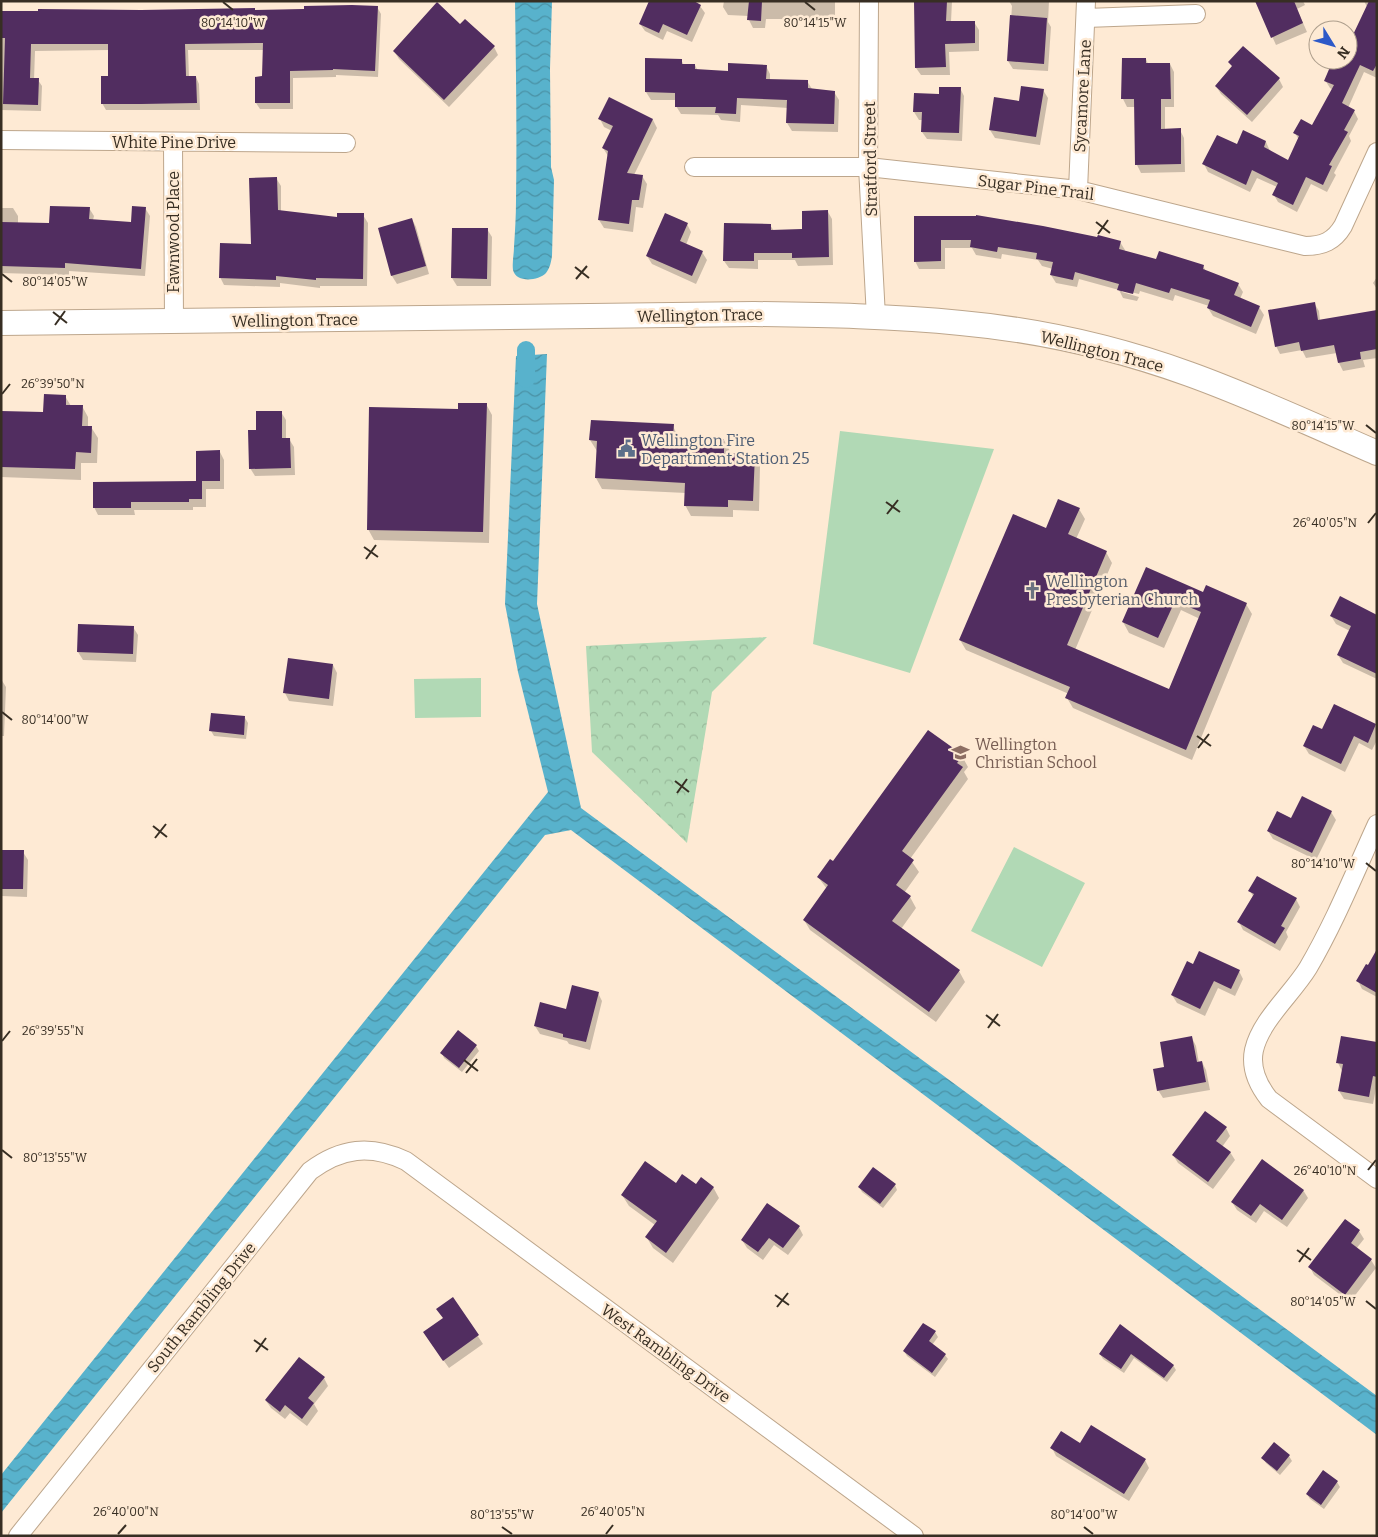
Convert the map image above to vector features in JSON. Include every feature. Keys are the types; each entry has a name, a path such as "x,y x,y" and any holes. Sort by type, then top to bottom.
{"street":[{"name":"Stratford Street","path":"869,1 868,168 876,317"},
{"path":"1086,10 1196,14"},
{"name":"Sycamore Lane","path":"1078,190 1086,10"},
{"name":"White Pine Drive","path":"1,140 346,143"},
{"name":"Fawnwood Place","path":"173,142 174,322"},
{"name":"Sugar Pine Trail","path":"694,167 868,168 1078,190 1305,246 1317,246 1337,236 1344,226 1377,152"},
{"name":"Wellington Trace","path":"1,323 754,314 876,317 962,323 1063,339 1126,354 1249,396 1377,453"},
{"path":"1377,824 1328,933 1307,970 1257,1040 1253,1065 1261,1089 1269,1099 1377,1179"},
{"name":"South Rambling Drive","path":"18,1536 310,1171 333,1157 359,1150 372,1150 394,1155 418,1170"},
{"name":"West Rambling Drive","path":"418,1170 914,1536"}],"green space":[{"path":"840,431 994,449 910,673 813,644"},
{"path":"767,637 712,692 687,843 592,752 586,646"},
{"path":"481,678 481,717 415,718 414,679"},
{"path":"1014,847 1085,883 1042,967 971,931"}],"water":[{"path":"515,1 552,1 550,69 551,167 554,180 552,256 546,273 533,279 518,277 513,270 516,218"},
{"path":"547,354 537,604 581,808 1377,1396 1377,1435 571,830 545,835 1,1513 1,1475 548,792 518,672 505,604 516,356"}],"building":[{"path":"649,1 694,1 701,5 687,35 663,24 659,33 639,24"},
{"path":"749,1 762,1 761,21 747,20"},
{"path":"914,1 947,1 946,21 975,21 975,43 945,44 946,67 915,68"},
{"path":"1255,1 1294,1 1303,23 1271,38"},
{"path":"1369,1 1377,1 1377,64 1373,71 1360,65 1358,69 1358,24"},
{"path":"437,2 460,24 465,19 495,46 444,100 393,51"},
{"path":"304,6 378,6 375,71 333,69 290,71 290,103 255,103 255,77 262,76 263,43 185,44 186,76 196,76 197,103 141,104 101,104 101,76 108,76 108,44 31,44 30,78 39,78 38,105 3,104 5,38 1,38 1,11 38,11 38,9 255,8 255,10 304,9"},
{"path":"1010,15 1047,18 1044,64 1007,61"},
{"path":"1243,46 1280,78 1247,115 1215,86 1232,66 1228,62"},
{"path":"645,58 682,59 682,64 695,64 695,69 728,71 728,63 767,65 766,79 808,80 808,88 835,91 834,124 786,123 787,100 737,98 736,114 715,113 716,107 675,107 675,93 645,92"},
{"path":"1122,58 1146,58 1146,63 1170,63 1171,99 1161,99 1161,129 1181,128 1181,164 1135,165 1134,99 1121,99"},
{"path":"1329,70 1358,70 1342,103 1355,110 1344,130 1348,132 1329,165 1332,166 1323,185 1306,177 1293,205 1272,195 1278,183 1252,170 1246,185 1202,164 1217,135 1237,144 1243,130 1266,141 1264,147 1288,160 1299,136 1293,133 1301,119 1312,125 1334,85 1324,81"},
{"path":"1021,86 1044,89 1036,137 989,130 994,97 1019,101"},
{"path":"939,87 961,87 959,133 921,132 922,112 913,112 914,93 939,94"},
{"path":"609,97 653,119 627,173 643,175 639,200 632,200 629,224 598,220 608,151 602,148 613,126 598,119"},
{"path":"277,177 278,210 337,217 337,213 364,213 363,279 316,278 316,280 276,276 276,280 219,278 220,243 251,244 249,178"},
{"path":"50,206 90,207 89,219 131,222 132,206 146,207 141,269 65,263 65,268 1,266 1,222 49,223"},
{"path":"828,210 829,257 792,258 792,253 754,253 754,261 723,261 724,223 771,224 771,230 802,229 802,211"},
{"path":"665,213 688,223 680,241 703,251 692,276 646,256"},
{"path":"976,215 1097,237 1098,235 1121,241 1119,249 1156,259 1159,251 1204,265 1203,269 1239,283 1234,295 1260,306 1251,327 1207,308 1210,300 1171,288 1169,293 1136,283 1133,294 1117,290 1119,284 1075,272 1073,280 1050,275 1053,262 1036,259 1037,253 998,247 997,252 970,247 971,240 941,240 941,261 914,262 914,216"},
{"path":"412,218 426,266 391,276 378,228"},
{"path":"452,228 488,228 487,279 451,278"},
{"path":"1315,302 1318,320 1377,310 1377,349 1360,352 1361,359 1338,363 1334,345 1301,351 1299,342 1275,347 1268,310"},
{"path":"44,394 66,395 66,405 83,405 82,426 92,426 91,453 76,452 75,469 1,467 1,411 43,412"},
{"path":"458,403 487,403 483,532 367,530 369,407 458,409"},
{"path":"256,411 282,411 282,438 290,438 291,468 249,469 248,430 256,430"},
{"path":"591,420 674,424 673,437 724,439 724,453 755,454 753,501 728,500 728,507 684,506 685,483 595,478 597,441 589,440"},
{"path":"220,450 220,481 202,481 202,499 189,499 189,502 131,502 131,508 93,508 93,482 196,481 196,451"},
{"path":"1058,499 1080,508 1068,534 1107,551 1067,645 1169,689 1201,612 1175,601 1158,638 1122,622 1146,567 1203,592 1206,585 1247,603 1186,750 1065,698 1070,687 959,640 1013,514 1046,528"},
{"path":"1340,596 1377,615 1377,674 1337,655 1351,626 1330,616"},
{"path":"78,624 134,626 133,654 77,652"},
{"path":"288,658 333,664 329,699 283,693"},
{"path":"1334,704 1376,724 1368,743 1354,736 1341,764 1303,746 1313,725 1322,729"},
{"path":"211,713 245,716 244,735 209,731"},
{"path":"928,730 963,755 957,763 963,767 902,851 914,860 896,885 911,896 892,921 960,970 929,1012 803,920 828,885 817,877 830,859 833,861"},
{"path":"1302,796 1332,811 1312,853 1267,831 1277,811 1291,818"},
{"path":"1,850 24,850 23,889 1,889"},
{"path":"1257,876 1297,898 1281,926 1285,928 1275,944 1237,922 1254,894 1248,891"},
{"path":"1377,949 1377,993 1356,981"},
{"path":"1199,951 1240,970 1231,989 1214,981 1200,1009 1171,995 1187,961 1193,964"},
{"path":"572,985 599,992 586,1042 563,1037 563,1034 534,1026 540,1002 566,1009"},
{"path":"458,1030 477,1045 459,1068 440,1053"},
{"path":"1192,1036 1197,1062 1202,1061 1206,1082 1157,1091 1153,1069 1164,1067 1160,1042"},
{"path":"1341,1036 1377,1042 1377,1077 1373,1076 1369,1097 1338,1091 1343,1064 1336,1063"},
{"path":"1205,1111 1227,1127 1216,1141 1231,1152 1208,1182 1172,1155"},
{"path":"1262,1159 1304,1190 1282,1220 1260,1204 1251,1216 1231,1202"},
{"path":"645,1161 676,1183 682,1174 696,1184 701,1177 714,1187 666,1253 645,1237 657,1221 621,1195"},
{"path":"873,1167 896,1184 880,1204 858,1187"},
{"path":"767,1203 800,1226 783,1248 769,1238 758,1252 741,1240"},
{"path":"1345,1219 1360,1230 1351,1243 1372,1259 1345,1295 1308,1267"},
{"path":"453,1297 479,1335 443,1361 423,1332 443,1318 436,1309"},
{"path":"923,1323 936,1331 929,1341 946,1354 932,1373 903,1351"},
{"path":"1120,1324 1174,1365 1164,1378 1131,1354 1121,1369 1099,1354"},
{"path":"299,1357 325,1377 308,1398 314,1403 302,1419 285,1405 280,1412 265,1400"},
{"path":"1091,1425 1146,1459 1124,1494 1050,1448 1061,1431 1080,1443"},
{"path":"1274,1442 1290,1455 1277,1471 1261,1458"},
{"path":"1323,1470 1338,1481 1321,1505 1306,1494"}],"waterway":[{"path":"526,350 526,379"}],"place":[{"name":"Wellington Fire Department Station 25","path":"627,449"},
{"name":"Wellington Presbyterian Church","path":"1032,590"},
{"name":"Wellington Christian School","path":"961,753"}]}
